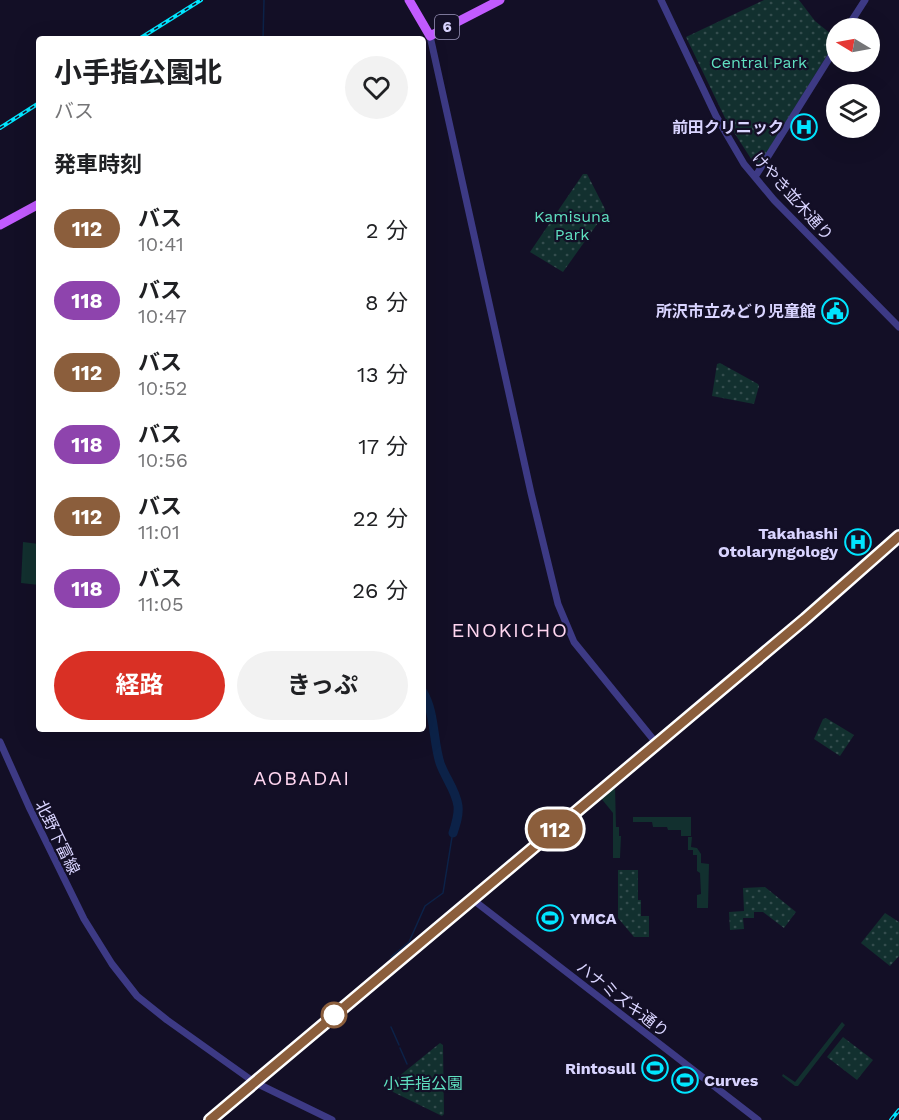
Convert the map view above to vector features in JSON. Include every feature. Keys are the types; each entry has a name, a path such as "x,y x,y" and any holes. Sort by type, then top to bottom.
{"highway":[{"path":"210,1120 657,744 899,536"}],"main road":[{"name":"6","path":"409,0 426,36"},
{"name":"6","path":"426,37 501,0"},
{"path":"0,225 36,206"}],"street":[{"name":"けやき並木通り","path":"661,0 721,125 755,177 774,200 899,327"},
{"path":"854,18 865,0"},
{"path":"426,37 558,604 574,642 657,744"},
{"path":"755,177 826,64"},
{"name":"北野下富線","path":"0,742 42,835 96,942 137,996 254,1082 332,1120"},
{"name":"ハナミズキ通り","path":"472,899 758,1120"}],"green space":[{"name":"Central Park","path":"764,0 799,0 815,21 826,30 826,57 757,168 726,120 686,37"},
{"name":"Kamisuna Park","path":"583,174 587,174 605,213 563,272 530,252"},
{"path":"720,363 758,384 754,404 712,396 717,364"},
{"path":"23,542 36,544 36,585 21,583"},
{"path":"826,718 854,735 840,756 814,739 823,719"},
{"path":"615,785 616,827 619,827 619,836 621,836 620,858 613,858 613,813 600,797"},
{"path":"633,817 691,817 691,836 681,836 681,830 653,827 652,822 633,822"},
{"path":"688,837 692,837 691,847 697,848 701,854 701,863 709,864 708,908 697,908 697,895 701,894 700,873 697,871 697,855 693,855 693,850 688,850"},
{"path":"618,870 638,870 638,900 641,900 641,916 649,916 649,937 634,937 618,918"},
{"path":"765,887 796,912 784,928 763,912 754,912 754,918 743,918 744,929 730,930 729,912 744,911 743,888"},
{"path":"885,913 899,922 899,956 890,966 861,943"},
{"path":"842,1022 845,1025 798,1086 782,1076 783,1074 795,1082"},
{"path":"843,1037 873,1060 857,1080 827,1057"},
{"name":"小手指公園","path":"440,1043 443,1045 444,1114 442,1116 387,1089 387,1086"}],"waterway":[{"path":"263,36 264,0"},
{"path":"426,698 432,717 440,763 457,800 458,813 453,833"},
{"path":"391,957 409,942 425,906 443,893 452,837"},
{"path":"391,1027 399,1045"},
{"path":"400,1048 407,1064"}],"railway":[{"path":"144,36 201,0"},
{"path":"0,128 36,105"},
{"path":"891,1120 899,1110"}],"bus line":[{"name":"112","path":"210,1120 805,619 899,536"}],"place":[{"name":"前田クリニック","path":"804,127"},
{"name":"所沢市立みどり児童館","path":"835,311"},
{"name":"Takahashi Otolaryngology","path":"858,542"},
{"name":"YMCA","path":"550,918"},
{"name":"Rintosull","path":"655,1068"},
{"name":"Curves","path":"685,1080"}],"district":[{"name":"ENOKICHO","path":"510,630"},
{"name":"AOBADAI","path":"302,778"}]}
